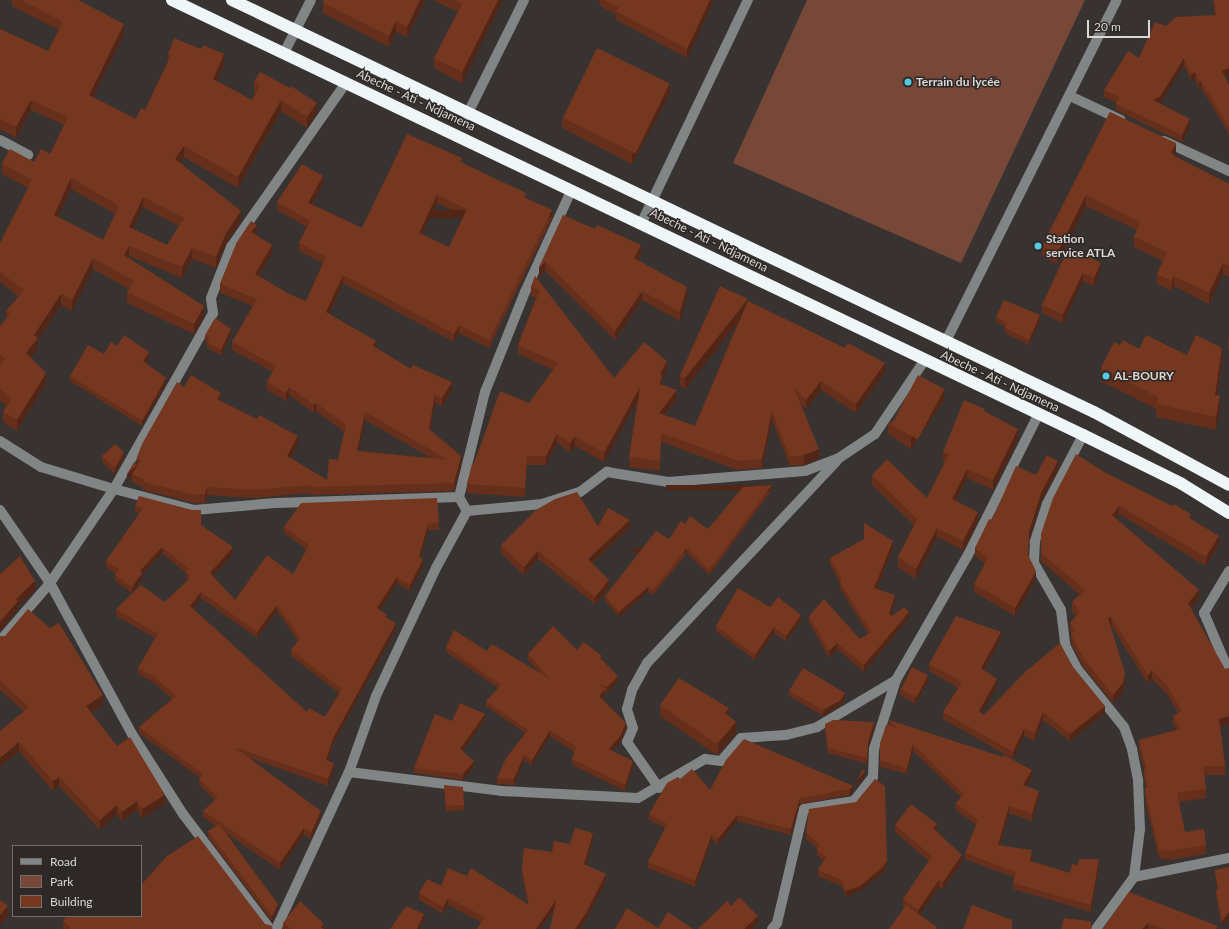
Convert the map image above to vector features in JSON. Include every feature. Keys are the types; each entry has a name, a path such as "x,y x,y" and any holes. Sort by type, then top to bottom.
{"highway":[{"name":"Abeche - Ati - Ndjamena","path":"172,0 571,190 642,222 924,361 1083,435 1182,484 1229,513"},
{"name":"Abeche - Ati - Ndjamena","path":"232,0 467,115 651,200 1094,412 1229,485"}],"street":[{"path":"284,53 311,0"},
{"path":"467,115 524,0"},
{"path":"642,222 651,200 748,0"},
{"path":"946,341 1117,0"},
{"path":"0,641 50,583 114,489 213,312 211,298 232,248 346,83"},
{"path":"1070,96 1128,124"},
{"path":"1157,137 1229,171"},
{"path":"0,140 28,155"},
{"path":"466,511 459,497 485,392 525,292 571,190"},
{"path":"466,511 542,504 580,492 607,472 668,482 806,471 839,458 875,434 924,361"},
{"path":"772,929 777,923 804,809 854,801 873,777 874,749 896,680 968,555 1038,415"},
{"path":"1083,435 1046,504 1035,542 1034,563 1061,610 1065,645 1078,670 1124,727 1132,749 1138,781 1140,829 1134,877 1096,929"},
{"path":"0,441 41,467 114,489 194,510 276,503 459,497"},
{"path":"659,788 627,742 633,728 627,709 632,690 647,663 839,458"},
{"path":"0,510 50,583 140,747 183,814 270,929"},
{"path":"276,929 349,772 376,696 436,568 466,511"},
{"path":"1229,571 1204,613 1229,672"},
{"path":"349,772 509,791 638,798 659,788 705,759 721,761 741,738 786,735 817,727 896,680"},
{"path":"1134,877 1229,858"}],"green space":[{"name":"Terrain du lycée","path":"807,0 1085,0 961,263 733,163"}],"building":[{"path":"21,0 78,0 124,24 89,95 136,119 141,108 145,110 171,55 168,54 174,38 201,49 203,45 224,54 213,79 252,100 260,86 254,82 260,72 290,88 291,86 317,103 307,117 281,100 238,177 184,146 175,159 241,211 226,233 216,257 192,248 182,267 129,246 124,255 204,306 194,324 127,292 134,281 93,258 72,300 61,294 34,335 38,338 26,353 46,373 17,420 3,412 11,399 0,389 0,365 5,359 0,354 0,326 10,314 6,311 24,290 0,272 0,243 32,180 2,163 10,149 34,162 41,149 50,154 68,117 31,100 16,127 0,119 0,29 48,51 63,22","holes":["71,178 119,206 103,240 54,215","143,197 184,218 167,245 129,227"]},
{"path":"324,0 420,0 407,27 396,21 389,36 323,3"},
{"path":"454,0 498,0 462,72 434,58 462,4"},
{"path":"604,0 710,0 687,49 616,11 619,7"},
{"path":"1214,0 1229,0 1229,68 1222,71 1229,85 1229,127 1201,81 1199,82 1195,72 1191,74 1184,58 1160,97 1153,100 1190,119 1182,135 1116,104 1119,97 1104,90 1128,51 1139,58 1155,22 1166,26 1176,17 1216,15"},
{"path":"597,48 670,84 636,154 563,118"},
{"path":"1110,112 1176,143 1171,152 1174,156 1229,184 1229,266 1223,263 1209,293 1174,276 1172,281 1157,274 1167,252 1134,237 1140,222 1086,195 1057,253 1042,246"},
{"path":"407,134 462,158 460,162 526,193 524,197 552,210 489,340 459,325 454,334 343,275 326,312 376,341 373,346 411,369 413,365 452,382 442,398 435,394 429,429 461,456 454,483 311,487 312,485 254,490 207,487 205,494 195,495 143,482 144,479 132,474 141,461 137,457 142,444 177,382 184,387 191,375 221,393 217,399 257,419 259,415 298,436 287,456 327,480 329,459 338,460 346,425 316,403 314,405 289,387 286,393 267,382 276,366 232,342 257,299 220,284 237,242 251,221 257,225 251,232 272,245 255,274 289,294 306,301 326,257 299,243 310,221 277,202 302,164 323,176 308,203 362,228","holes":["437,195 467,209 449,247 419,233","365,412 448,460 357,451"]},
{"path":"563,215 595,229 597,225 641,245 634,258 687,287 680,312 642,291 615,331 545,262 539,267"},
{"path":"1069,247 1101,263 1094,278 1083,273 1063,314 1042,305"},
{"path":"535,276 614,378 644,342 667,361 660,374 662,376 660,384 677,390 659,413 695,426 748,301 845,348 848,343 885,363 856,404 821,381 806,400 794,388 819,449 804,455 790,457 772,411 762,459 738,461 661,433 660,461 629,457 640,387 604,453 575,436 570,443 557,434 546,456 527,456 525,488 467,484 472,464 473,465 479,450 500,391 529,403 558,363 518,345 540,290 531,287"},
{"path":"720,286 748,299 685,378 680,375"},
{"path":"1004,300 1040,315 1029,340 1005,328 1007,323 996,317"},
{"path":"215,318 231,329 221,350 207,342 209,337 205,335"},
{"path":"124,335 149,352 143,361 166,378 142,421 70,376 88,345 104,354 111,342 117,346"},
{"path":"1146,335 1187,355 1196,335 1222,348 1215,395 1220,396 1216,417 1156,404 1158,397 1101,368 1114,342 1120,345 1123,340 1139,349"},
{"path":"918,375 944,389 918,439 891,425"},
{"path":"964,400 985,409 984,411 1018,429 993,480 967,469 952,499 978,512 963,541 937,528 916,569 898,557 917,519 872,475 887,459 927,498 949,454 943,452"},
{"path":"115,444 124,452 115,468 102,456"},
{"path":"1076,454 1106,473 1172,506 1174,504 1191,514 1189,518 1219,536 1206,557 1119,506 1112,515 1199,590 1188,603 1225,669 1229,668 1229,716 1219,719 1225,766 1203,766 1206,789 1177,793 1185,832 1204,829 1206,845 1168,851 1159,849 1146,796 1145,788 1148,788 1144,769 1147,770 1139,740 1181,729 1173,716 1182,711 1167,686 1152,670 1148,675 1111,617 1108,618 1125,673 1123,683 1113,695 1083,658 1071,634 1075,630 1070,623 1080,612 1072,602 1085,590 1041,553 1041,534 1053,498"},
{"path":"1047,455 1058,461 1041,493 1029,532 1028,555 1036,571 1015,608 974,584 988,558 975,548 989,519 992,520 1016,466 1036,475"},
{"path":"134,462 137,465 127,474"},
{"path":"772,485 709,570 687,548 653,590 648,587 619,612 605,596 656,531 669,539 681,521 685,524 690,516 708,529 743,487"},
{"path":"577,492 598,526 608,508 630,520 588,559 609,580 595,597 538,551 524,567 501,545 536,510 555,499"},
{"path":"139,496 192,510 201,510 201,525 233,547 210,573 235,600 267,555 293,574 309,545 284,527 301,503 437,498 439,523 428,524 419,557 423,559 410,585 397,577 377,608 387,615 385,617 396,623 333,738 326,760 334,763 328,779 234,747 321,811 311,833 304,828 280,863 203,811 218,797 199,779 203,774 139,727 176,696 153,676 138,668 158,634 116,609 141,585 165,602 191,577 186,572 189,569 162,547 140,571 142,573 132,587 115,575 119,569 106,561 143,508 135,506","holes":["201,592 257,632 277,605 300,638 291,650 342,689 325,717 309,708 307,712 190,606"]},
{"path":"864,523 893,541 874,588 895,595 889,614 892,616 904,607 909,612 864,665 837,643 829,651 809,616 824,599 860,639 871,632 840,582 842,580 830,558 864,539"},
{"path":"20,556 35,581 16,599 18,601 0,622 0,574"},
{"path":"738,588 770,607 778,597 801,615 786,636 774,627 755,655 716,626"},
{"path":"28,609 50,628 59,623 103,695 86,706 117,746 130,737 165,795 142,809 137,801 122,812 117,805 100,820 59,777 53,781 19,742 0,758 0,731 29,707 0,681 0,636 5,636"},
{"path":"956,616 1001,632 981,668 997,679 979,711 984,715 1025,672 1060,643 1073,667 1105,706 1070,734 1043,712 1035,733 1024,729 1013,752 943,712 962,682 929,664"},
{"path":"553,626 577,650 584,642 602,656 600,658 618,676 607,687 599,683 605,689 599,696 626,723 621,735 609,749 633,761 625,785 572,759 576,747 550,730 532,760 524,755 514,779 497,778 506,758 528,730 486,701 501,685 446,647 454,630 487,651 492,644 550,679 528,654"},
{"path":"912,667 928,675 917,697 901,689"},
{"path":"803,668 845,693 841,700 823,710 789,691"},
{"path":"679,678 729,708 725,713 736,722 718,743 715,743 660,705"},
{"path":"460,703 485,714 460,749 474,761 463,774 414,768 435,714 452,721"},
{"path":"833,720 874,722 868,742 867,758 828,748 825,724"},
{"path":"889,720 1003,757 1004,755 1032,770 1023,785 1039,791 1032,814 1009,806 998,845 1032,850 1030,861 1070,873 1072,864 1078,865 1079,859 1099,859 1091,905 1013,883 1016,872 965,853 978,820 956,803 964,794 913,744 907,768 880,760 880,743 886,725 897,728"},
{"path":"744,739 853,786 850,789 800,798 791,829 737,815 718,839 712,834 695,881 648,862 667,824 649,814 667,783 678,777 680,779 692,769 710,790 726,760"},
{"path":"863,769 865,771 857,781"},
{"path":"875,779 885,786 887,861 883,867 860,886 846,891 842,880 818,870 826,857 817,850 819,844 806,833 809,809 856,802"},
{"path":"444,785 463,787 464,805 446,806"},
{"path":"911,804 937,824 933,828 962,855 943,882 939,880 918,910 903,899 932,856 895,825"},
{"path":"219,824 278,904 272,916 208,831"},
{"path":"575,828 593,833 584,864 606,874 586,913 575,929 550,929 556,900 536,929 477,929 485,917 448,898 443,907 419,893 427,879 441,886 448,868 467,876 471,868 529,905 522,867 524,848 552,852 554,841 570,844"},
{"path":"198,836 265,924 273,926 270,929 71,929 63,920 66,917 142,917 142,884 167,856"},
{"path":"1229,867 1229,912 1222,921 1216,890 1218,889 1215,870"},
{"path":"1129,892 1218,926 1216,929 1165,929 1148,923 1142,929 1103,929"},
{"path":"739,897 758,916 744,929 698,929 727,901 731,906"},
{"path":"0,900 8,906 0,915"},
{"path":"300,901 324,924 321,927 324,929 292,929 283,923"},
{"path":"906,905 937,927 936,929 889,929"},
{"path":"972,905 1012,920 1012,929 963,929"},
{"path":"406,906 424,914 417,929 390,929"},
{"path":"627,908 658,928 668,912 693,929 615,929"},
{"path":"1064,918 1090,921 1092,927 1091,929 1061,929"}],"place":[{"name":"Terrain du lycée","path":"908,82"},
{"name":"Station service ATLA","path":"1038,246"},
{"name":"AL-BOURY","path":"1106,376"}]}
